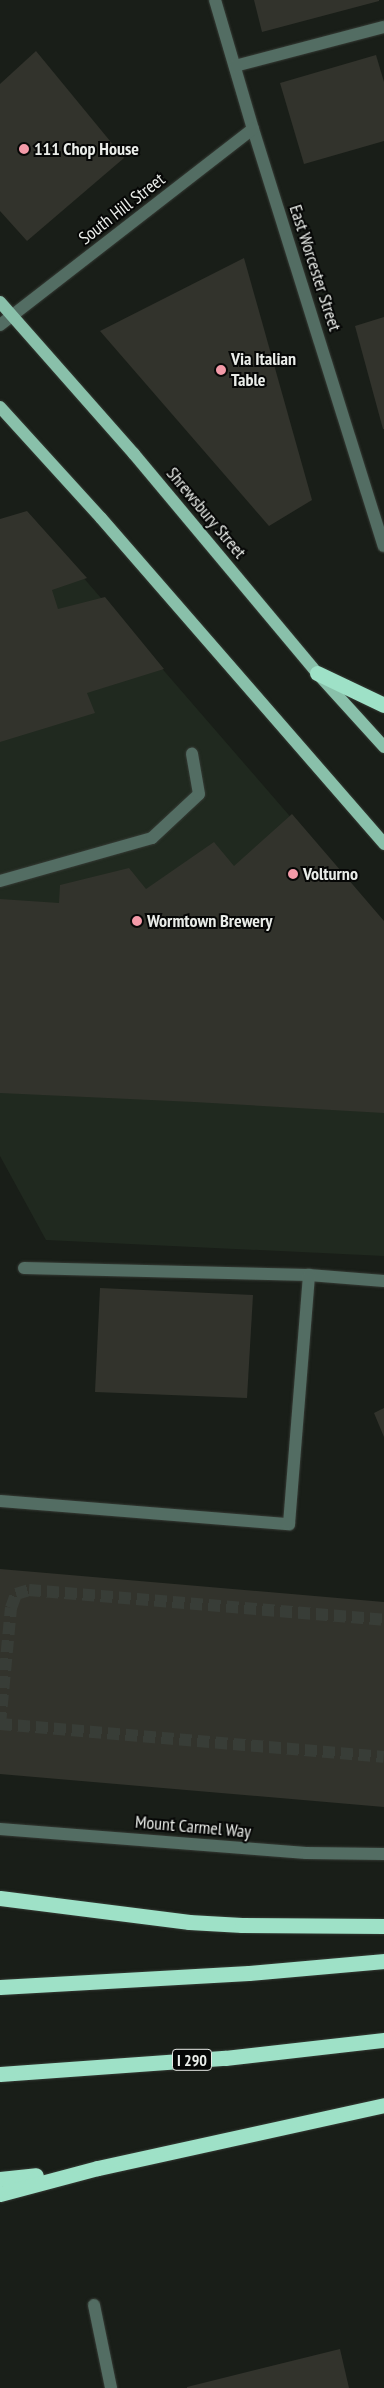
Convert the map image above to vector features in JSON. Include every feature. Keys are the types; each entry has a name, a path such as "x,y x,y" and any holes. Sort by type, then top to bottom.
{"highway":[{"path":"317,673 384,705"},
{"path":"0,1898 189,1922 242,1925 384,1926"},
{"path":"0,1987 249,1973 384,1961"},
{"name":"I 290","path":"0,2074 225,2058 384,2040"},
{"path":"0,2194 98,2168 384,2105"},
{"path":"0,2179 98,2168"}],"main road":[{"name":"Shrewsbury Street","path":"0,302 134,454 317,673 384,747"},
{"path":"0,407 101,518 384,844"}],"street":[{"name":"East Worcester Street","path":"216,0 253,129 384,546"},
{"path":"235,66 384,27"},
{"name":"South Hill Street","path":"0,326 253,129"},
{"path":"0,882 152,838 199,794 192,754"},
{"path":"24,1268 309,1275 384,1281"},
{"path":"0,1502 289,1524 309,1275"},
{"name":"Mount Carmel Way","path":"0,1829 306,1853 384,1854"},
{"path":"94,2306 111,2388"}],"shaded area":[{"path":"30,516 384,925 384,1256 46,1240 0,1156 0,526"}],"building":[{"path":"254,0 379,0 379,1 262,32"},
{"path":"36,51 124,158 27,241 0,211 0,84"},
{"path":"376,55 384,82 384,141 304,164 280,83"},
{"path":"244,258 312,500 269,526 100,331"},
{"path":"384,317 384,429 383,429 355,326"},
{"path":"27,511 87,578 52,590 58,609 105,597 164,669 87,693 95,713 0,742 0,519"},
{"path":"292,814 384,921 384,1113 0,1093 0,899 59,903 60,885 129,868 146,889 214,842 234,866"},
{"path":"100,1288 253,1295 247,1398 95,1392"},
{"path":"384,1408 384,1437 374,1413"},
{"path":"0,1569 384,1602 384,1807 0,1774"},
{"path":"340,2349 349,2388 187,2388 187,2387"}],"tunnel":[{"path":"0,1724 11,1608 16,1594 29,1590 384,1620"},
{"path":"0,1724 384,1757"}],"place":[{"name":"111 Chop House","path":"24,149"},
{"name":"Via Italian Table","path":"221,370"},
{"name":"Volturno","path":"293,874"},
{"name":"Wormtown Brewery","path":"137,921"}]}
